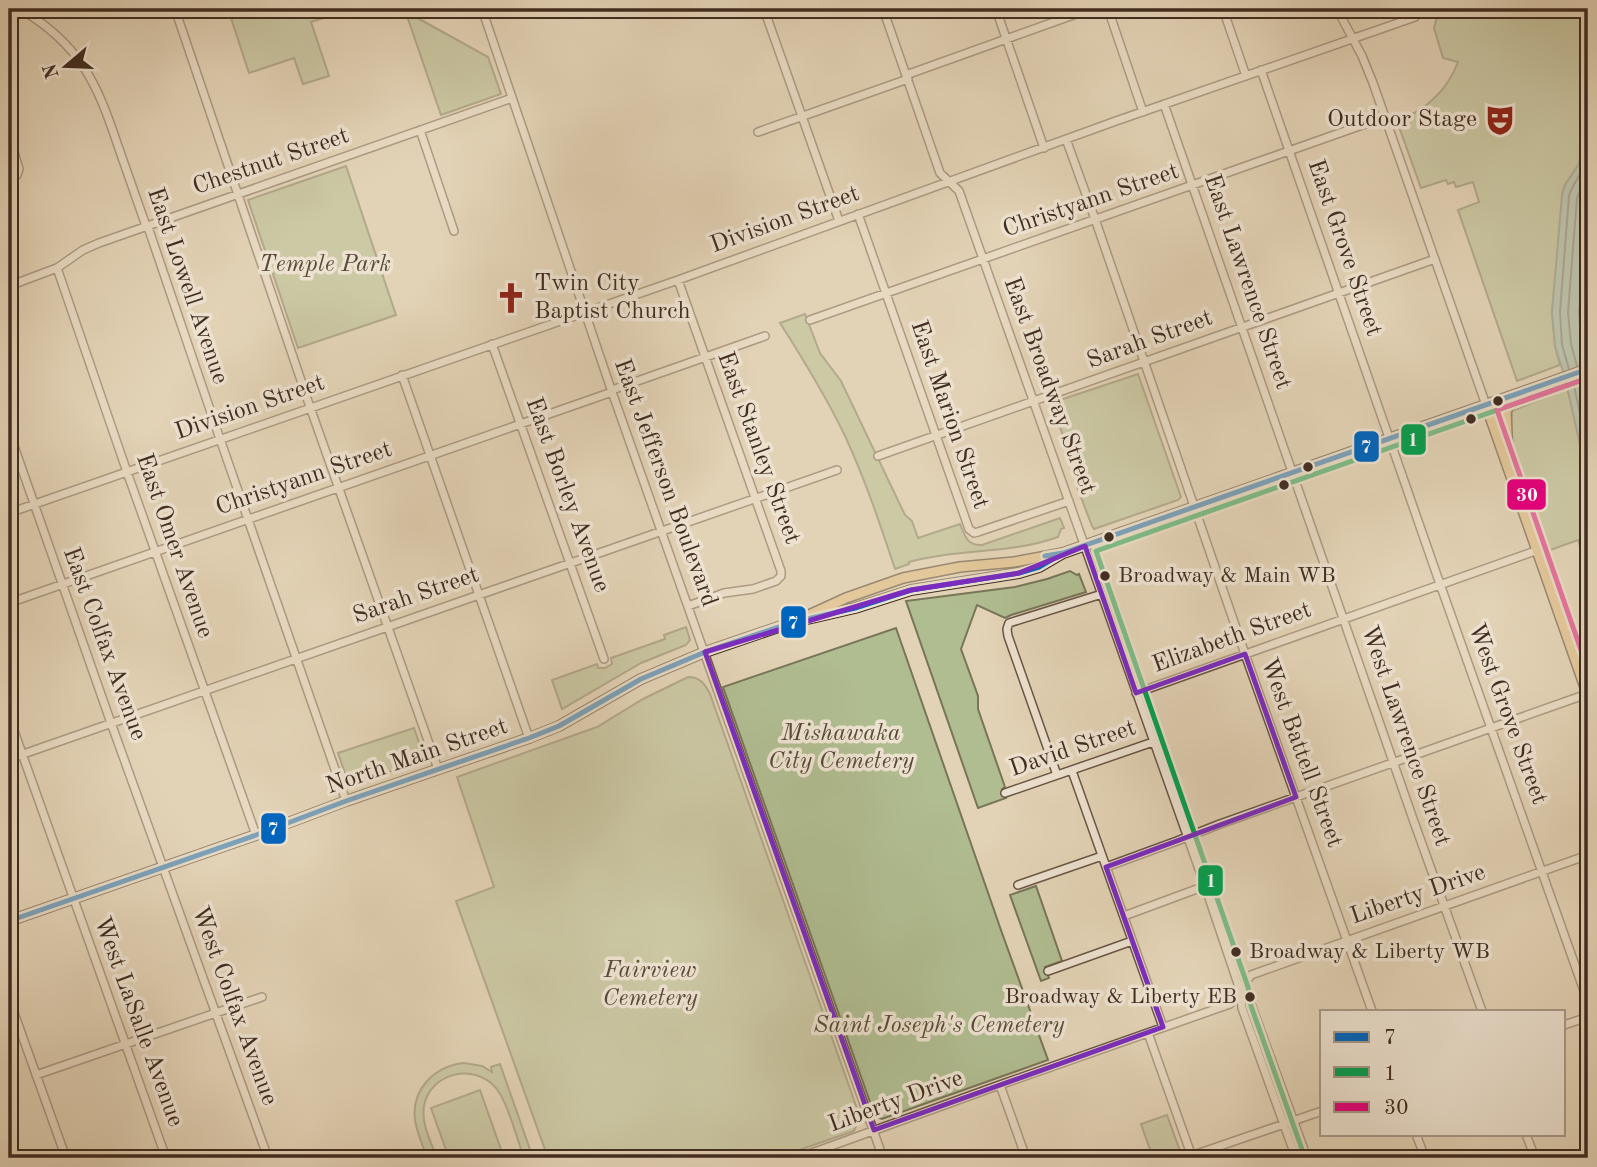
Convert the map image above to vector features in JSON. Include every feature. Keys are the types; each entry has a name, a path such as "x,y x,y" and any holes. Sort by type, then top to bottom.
{"main road":[{"name":"North Main Street","path":"9,921 529,738 559,726 640,679 705,652 790,623 846,598 904,578 1063,553 1588,369"},
{"path":"1508,466 1506,413 1511,396"},
{"path":"1486,405 1588,695"},
{"name":"North Main Street","path":"790,623 855,608 911,590 1019,573 1039,567 1063,553"}],"street":[{"name":"East Lowell Avenue","path":"20,9 56,34 70,49 91,77 105,108 346,801"},
{"path":"175,9 338,488 438,769"},
{"name":"East Jefferson Boulevard","path":"482,9 612,391 883,1158"},
{"path":"764,9 839,221"},
{"name":"East Broadway Street","path":"883,9 940,173 959,191 1240,990"},
{"path":"996,9 1044,148"},
{"path":"758,132 1090,9"},
{"path":"1108,9 1143,112"},
{"path":"1223,9 1246,76"},
{"path":"1337,9 1365,62 1486,405"},
{"name":"Division Street","path":"9,513 1415,17"},
{"name":"East Grove Street","path":"1261,70 1390,439"},
{"name":"Chestnut Street","path":"9,286 57,268 89,246 512,98"},
{"name":"East Lawrence Street","path":"1164,104 1292,473"},
{"name":"Christyann Street","path":"810,320 1385,117"},
{"path":"420,130 454,231"},
{"path":"9,135 20,174 9,179"},
{"name":"West Battell Street","path":"1066,139 1372,1010"},
{"name":"East Marion Street","path":"858,214 971,531 978,532 1069,501"},
{"name":"Sarah Street","path":"878,456 1435,260"},
{"name":"East Omer Avenue","path":"57,268 256,835"},
{"name":"East Stanley Street","path":"678,279 781,571 781,576 776,581 753,589 724,593 688,606"},
{"name":"Christyann Street","path":"9,603 765,336"},
{"name":"East Borley Avenue","path":"492,344 604,659"},
{"path":"402,375 529,738"},
{"name":"East Colfax Avenue","path":"9,432 163,867"},
{"name":"West Grove Street","path":"1390,439 1588,1002"},
{"name":"Sarah Street","path":"9,759 837,470"},
{"name":"West Lawrence Street","path":"1292,473 1482,1010"},
{"name":"Elizabeth Street","path":"1136,693 1538,550"},
{"path":"1057,775 1007,629 1009,623 1102,594"},
{"path":"1106,867 1491,727 1588,695"},
{"name":"West LaSalle Avenue","path":"9,717 166,1158"},
{"name":"David Street","path":"1005,793 1153,742"},
{"path":"1072,771 1163,1027"},
{"name":"Liberty Drive","path":"798,1158 1230,1004 1251,975 1588,855"},
{"path":"1018,885 1102,856"},
{"name":"West Colfax Avenue","path":"163,867 267,1157"},
{"path":"1124,916 1205,887"},
{"path":"1048,971 1132,941"},
{"path":"1240,990 1251,1004 1307,1158"},
{"path":"1240,990 1242,1008 1296,1158"},
{"path":"36,1075 262,997"},
{"path":"9,999 66,1158"},
{"path":"1566,1025 1588,1017"},
{"path":"1148,1032 1190,1157 1320,1112"},
{"path":"1000,1085 1026,1158"},
{"path":"1417,1136 1425,1158"},
{"path":"1527,1136 1535,1158"},
{"path":"257,1158 267,1157"}],"highlighted area":[{"path":"1085,546 1136,693 1245,654 1296,797 1106,867 1163,1027 874,1130 705,652 911,590 1019,573"}],"green space":[{"path":"228,9 350,9 311,22 329,76 303,84 294,58 249,73"},
{"path":"1439,9 1588,9 1588,81 1584,142 1579,164 1565,185 1552,312 1555,346 1560,365 1517,381 1458,210 1479,202 1473,182 1456,187 1454,182 1448,184 1446,180 1421,188 1397,121 1426,105 1442,91 1458,62 1443,58 1434,28"},
{"path":"412,15 488,57 501,94 441,115 407,16"},
{"name":"Temple Park","path":"346,166 396,315 298,348 248,200"},
{"path":"805,314 820,353 841,381 918,538 960,524 970,542 982,545 1060,518 1064,528 1058,537 1021,547 928,558 909,562 895,569 866,485 845,436 780,323"},
{"path":"1138,374 1181,497 1094,529 1076,484 1078,479 1054,410 1048,404"},
{"path":"1565,378 1586,470 1588,569 1578,540 1542,553 1538,533 1517,474 1520,464 1511,438 1512,411 1549,396 1546,384"},
{"path":"1070,571 1079,574 1086,592 1005,618 977,605 961,649 978,696 978,709 1005,787 1002,789 1006,798 978,808 906,601 1015,587"},
{"path":"686,627 690,640 686,645 641,663 562,709 552,680 597,664 598,668 605,668 612,664 611,658 665,639 664,635"},
{"name":"Mishawaka City Cemetery","path":"896,628 1048,1060 882,1119 875,1116 723,687"},
{"name":"Fairview Cemetery","path":"688,677 702,682 710,694 860,1117 854,1131 776,1158 548,1158 456,901 494,887 457,777 597,727 643,699"},
{"path":"414,728 425,760 349,785 338,753"},
{"path":"1036,886 1062,961 1045,967 1049,978 1041,981 1010,895"},
{"path":"464,1063 482,1066 492,1072 491,1067 500,1064 533,1158 524,1158 508,1112 496,1088 476,1075 465,1074 444,1079 428,1095 424,1106 424,1119 437,1158 427,1158 415,1120 417,1098 427,1081 435,1074"},
{"path":"480,1090 504,1158 449,1158 431,1108"},
{"path":"1167,1115 1180,1151 1153,1158 1141,1124"}],"water":[{"path":"1588,81 1588,498 1586,470 1555,346 1552,312 1562,195 1565,185 1579,164 1584,142"}],"transit line":[{"name":"7","path":"1045,556 1063,553 1588,369"},
{"name":"1","path":"1304,1155 1096,551 1588,378"},
{"name":"30","path":"1588,378 1497,410 1588,670"},
{"name":"7","path":"9,921 529,738 559,726 641,679 705,652 790,623 855,608 911,590 1019,573 1039,567 1063,553"}],"place":[{"name":"Outdoor Stage","path":"1500,120"},
{"name":"Twin City Baptist Church","path":"511,298"},
{"name":"Broadway & Main WB","path":"1105,576"},
{"name":"Broadway & Liberty WB","path":"1236,952"},
{"name":"Broadway & Liberty EB","path":"1250,997"}],"park label":[{"name":"Saint Joseph's Cemetery","path":"939,1026"}]}
